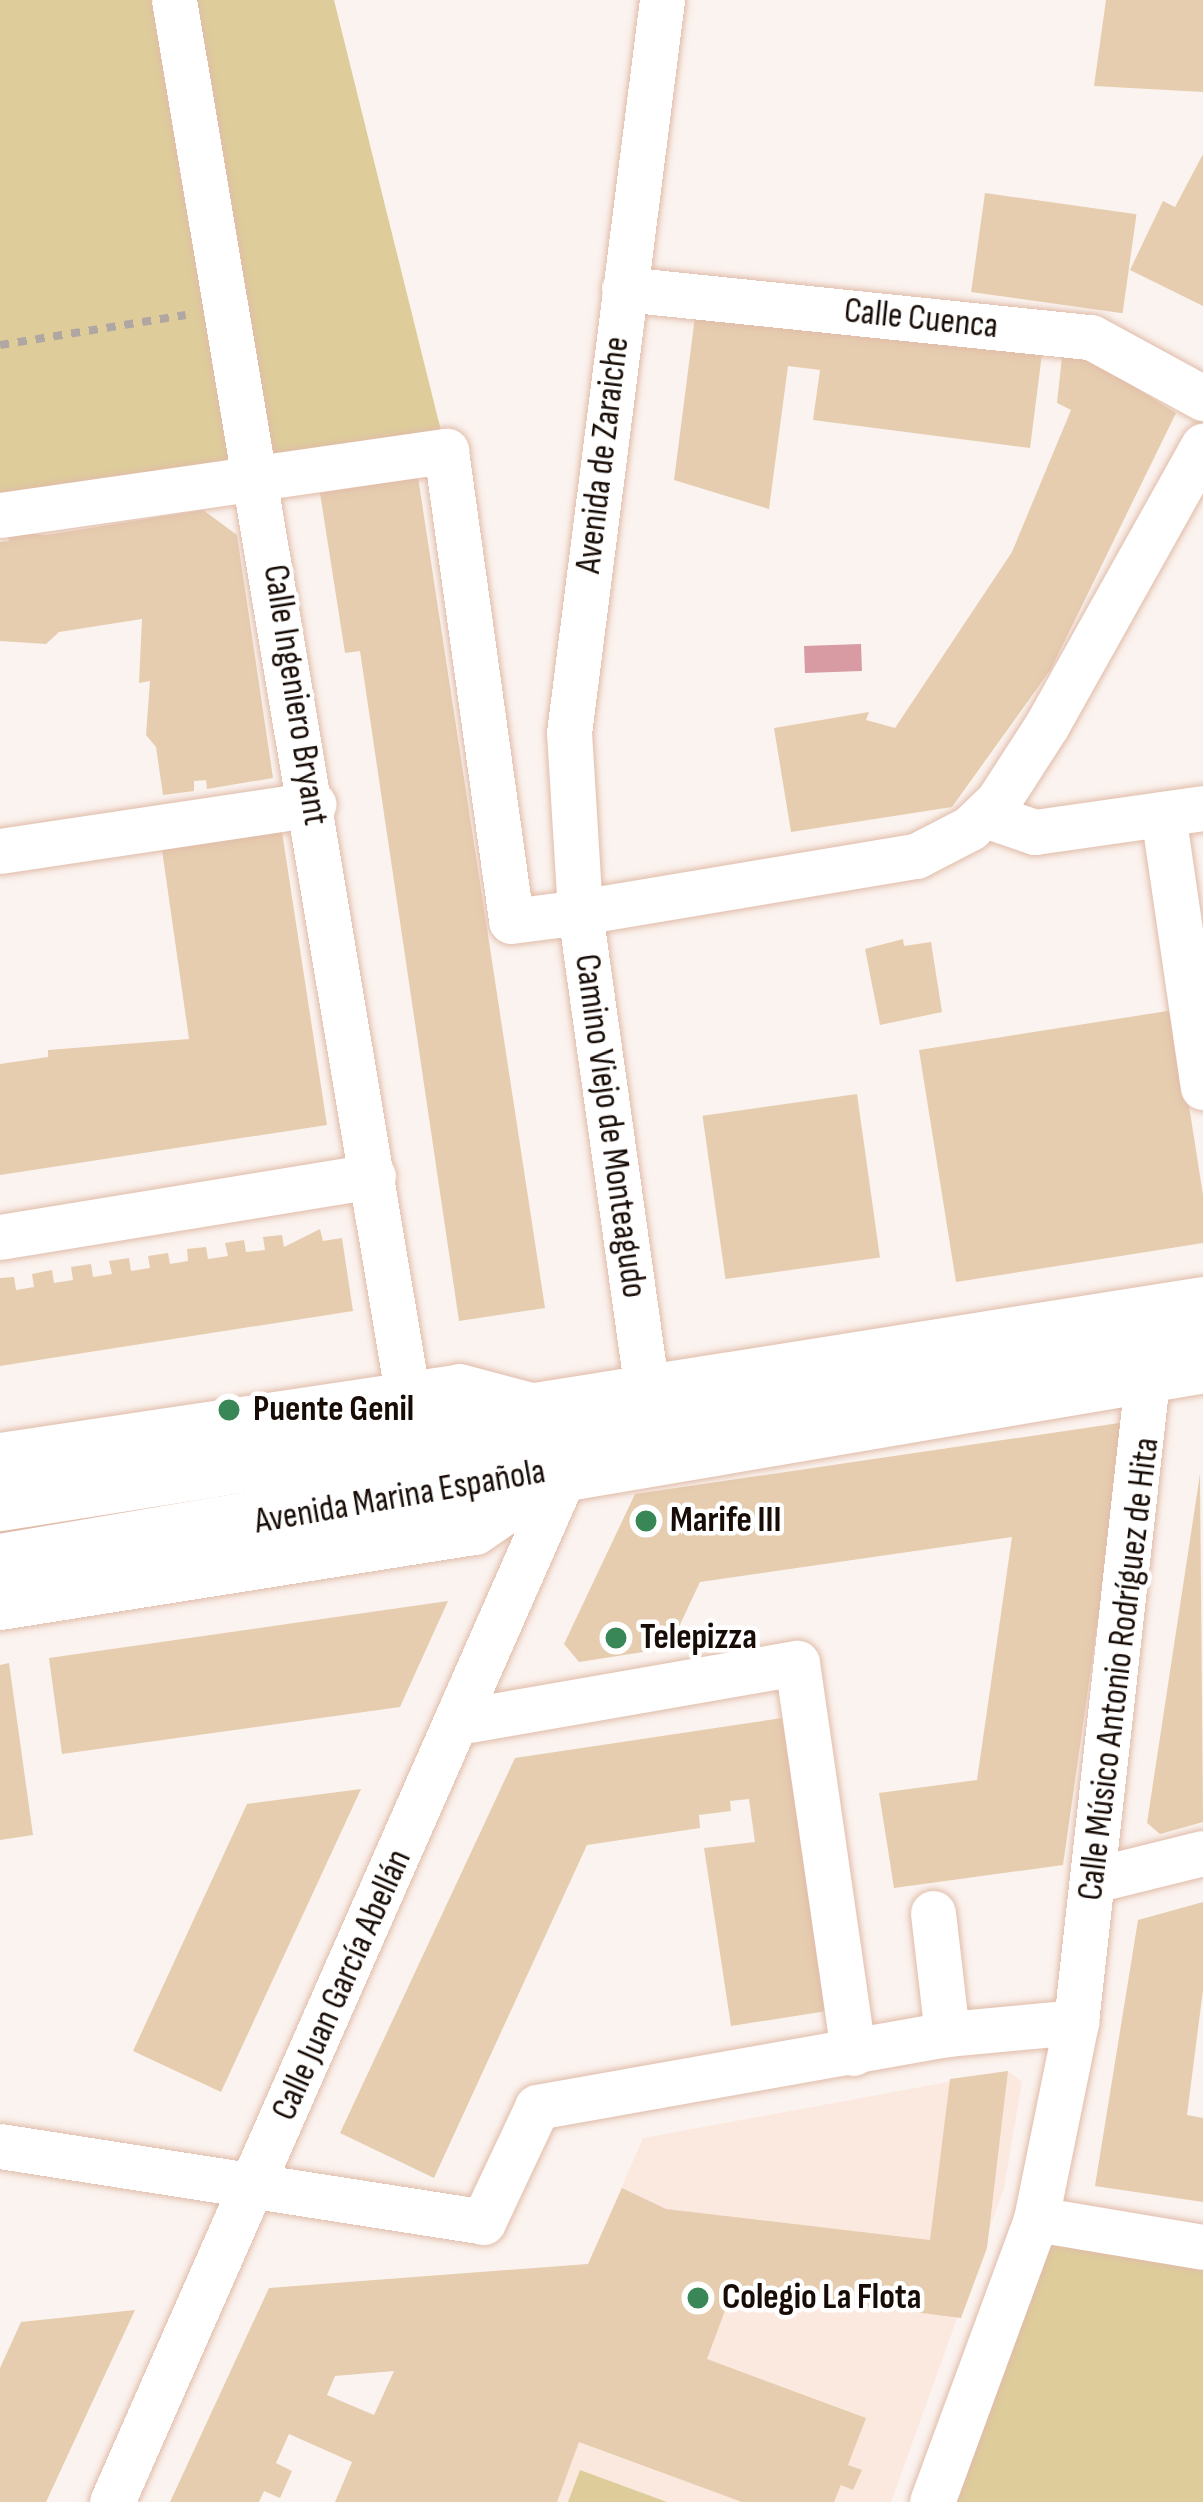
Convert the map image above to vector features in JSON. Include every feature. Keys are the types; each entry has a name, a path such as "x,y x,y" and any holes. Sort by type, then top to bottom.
{"main road":[{"path":"564,1439 1177,1338"},
{"name":"Avenida Marina Española","path":"0,1499 564,1439"},
{"name":"Avenida Marina Española","path":"0,1565 224,1530 564,1439"}],"street":[{"name":"Calle Ingeniero Bryant","path":"174,0 223,309 259,475 407,1392"},
{"name":"Avenida de Zaraiche","path":"580,912 569,734 662,0"},
{"name":"Calle Cuenca","path":"624,289 1091,337 1203,398"},
{"name":"Camino Viejo de Monteagudo","path":"652,1425 580,912 916,856 985,814 1089,654 1203,446"},
{"path":"0,515 446,451 511,921 580,912"},
{"path":"0,851 313,804"},
{"path":"985,814 1036,832 1183,811 1203,1087"},
{"path":"0,1238 373,1176"},
{"name":"Calle Músico Antonio Rodríguez de Hita","path":"932,2502 1036,2219 1076,2022 1177,1338"},
{"name":"Avenida Marina Española","path":"0,1455 459,1386 564,1439 475,1532 0,1607"},
{"name":"Calle Juan García Abellán","path":"112,2502 458,1722 564,1439"},
{"path":"224,1530 345,1554"},
{"path":"458,1722 797,1663 853,2053"},
{"path":"1094,1880 1203,1853"},
{"path":"933,1913 947,2034"},
{"path":"0,2146 138,2172 483,2222 536,2107 947,2034 1076,2022"},
{"path":"1036,2219 1203,2247"}],"path":[{"path":"0,345 223,309"}],"shaded area":[{"path":"0,0 334,0 446,451 0,515"},
{"path":"861,644 862,671 805,673 804,646"},
{"name":"Colegio La Flota","path":"1008,2071 1022,2082 1004,2188 891,2502 335,2502 436,2279 588,2264 643,2138"},
{"path":"1036,2219 1203,2247 1203,2502 932,2502"},
{"path":"580,2470 667,2502 568,2502"}],"building":[{"path":"1106,0 1203,0 1203,92 1094,86"},
{"path":"1203,154 1203,306 1130,270 1163,201 1175,207"},
{"path":"985,193 1137,214 1123,313 971,292"},
{"path":"696,309 1042,354 1030,448 813,420 820,370 788,366 769,509 674,480"},
{"path":"1062,357 1093,361 1176,413 1051,669 952,807 791,832 774,728 869,712 866,720 895,728 1012,552 1071,410 1057,403"},
{"path":"418,477 545,1308 459,1321 360,651 345,653 320,493"},
{"path":"203,510 237,535 273,778 207,789 206,780 194,781 194,791 163,795 156,747 146,735 150,681 139,683 142,619 59,632 46,644 0,641 0,542 9,541 7,532 46,535"},
{"path":"282,832 327,1125 0,1175 0,1064 48,1057 48,1050 189,1039 162,850"},
{"path":"903,939 904,946 931,942 942,1012 880,1025 865,949"},
{"path":"1174,1010 1203,1195 1203,1243 956,1282 919,1050"},
{"path":"857,1094 880,1257 725,1279 703,1116"},
{"path":"320,1229 323,1241 342,1238 353,1311 0,1366 0,1278 14,1277 16,1290 34,1287 32,1274 52,1270 54,1283 73,1280 71,1267 91,1264 93,1277 112,1274 109,1261 129,1258 131,1271 150,1268 148,1256 168,1253 170,1264 188,1261 187,1249 206,1247 208,1259 228,1256 225,1243 244,1240 246,1252 265,1250 263,1237 282,1235 284,1247"},
{"path":"1126,1422 1063,1865 894,1888 879,1793 977,1780 1012,1537 700,1582 669,1648 579,1662 564,1644 635,1494"},
{"path":"1200,1474 1203,1822 1160,1834 1147,1823"},
{"path":"448,1601 400,1707 62,1754 49,1658"},
{"path":"9,1663 33,1835 0,1840 0,1665"},
{"path":"782,1718 827,2011 731,2026 704,1848 755,1842 749,1799 730,1801 731,1811 699,1815 700,1828 587,1845 434,2178 340,2133 515,1758"},
{"path":"361,1789 221,2092 133,2051 247,1804"},
{"path":"1203,1902 1203,1990 1187,2115 1203,2118 1203,2202 1095,2186 1138,1920"},
{"name":"Colegio La Flota","path":"1008,2071 987,2248 961,2318 733,2289 707,2359 866,2418 848,2465 862,2470 853,2490 841,2485 834,2502 742,2502 579,2442 557,2502 335,2502 352,2462 289,2434 276,2463 292,2471 280,2498 264,2491 259,2502 170,2502 269,2288 588,2264 622,2188 666,2209 930,2240 950,2079","holes":["394,2371 374,2415 327,2395 335,2376"]},
{"path":"135,2310 46,2502 0,2502 0,2368 21,2322"}],"place":[{"name":"Puente Genil","path":"229,1410"},
{"name":"Marife III","path":"646,1521"},
{"name":"Telepizza","path":"616,1638"},
{"name":"Colegio La Flota","path":"698,2298"}]}
